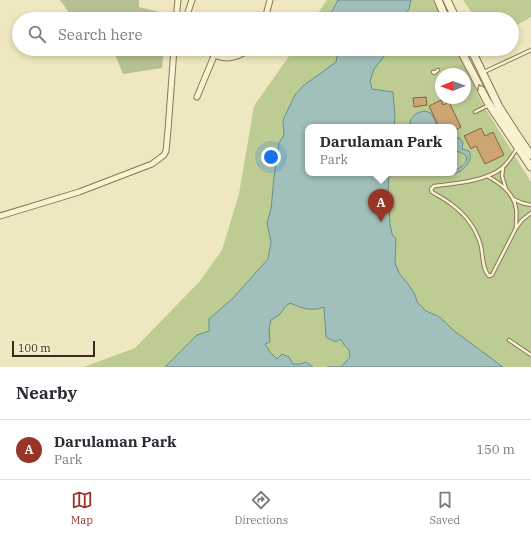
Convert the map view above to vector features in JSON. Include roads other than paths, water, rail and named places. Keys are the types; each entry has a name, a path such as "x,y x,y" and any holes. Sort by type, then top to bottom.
{"street":[{"path":"177,12 178,0"},
{"path":"188,12 192,0"},
{"path":"267,12 270,0"},
{"path":"438,0 443,12"},
{"path":"447,0 453,12"},
{"path":"0,216 79,192 152,164 164,156 166,151 168,130 173,56"},
{"path":"197,97 214,56 224,58 236,56"},
{"path":"464,56 489,105 531,167"},
{"path":"474,56 499,107 531,154"}],"lane":[{"path":"519,56 531,50"},
{"path":"482,73 518,56"},
{"path":"476,112 489,105"},
{"path":"518,148 504,167 499,171 461,183 434,186 431,188 432,192 449,202 470,222 480,242 487,274 489,276 492,275 516,228 522,220 531,213"},
{"path":"504,167 502,170 502,176 506,189"},
{"path":"486,176 510,193 516,209 516,228"},
{"path":"513,199 531,205"},
{"path":"509,340 531,355"}],"water":[{"path":"338,0 411,0 409,9 407,12 332,12"},
{"path":"337,56 384,56 374,69 370,81 372,89 393,92 394,124 305,124 305,176 389,176 390,224 392,234 396,239 395,263 399,273 414,293 418,303 426,311 438,316 453,330 503,367 341,367 350,357 349,350 340,339 336,342 326,337 324,307 315,309 302,308 290,303 279,315 271,320 269,328 270,342 265,344 277,359 282,354 289,357 293,364 306,362 313,367 165,367 197,335 209,331 209,319 233,298 268,259 271,242 267,223 271,209 279,143 284,135 283,120 295,95 303,86 336,62"},
{"path":"425,111 431,113 436,124 410,124 410,121 414,115"},
{"path":"457,138 463,142 462,149 469,151 470,159 467,166 457,173 457,169 465,163 467,159 465,155 457,151"}],"place":[{"name":"Darulaman Park","path":"381,222"}]}
